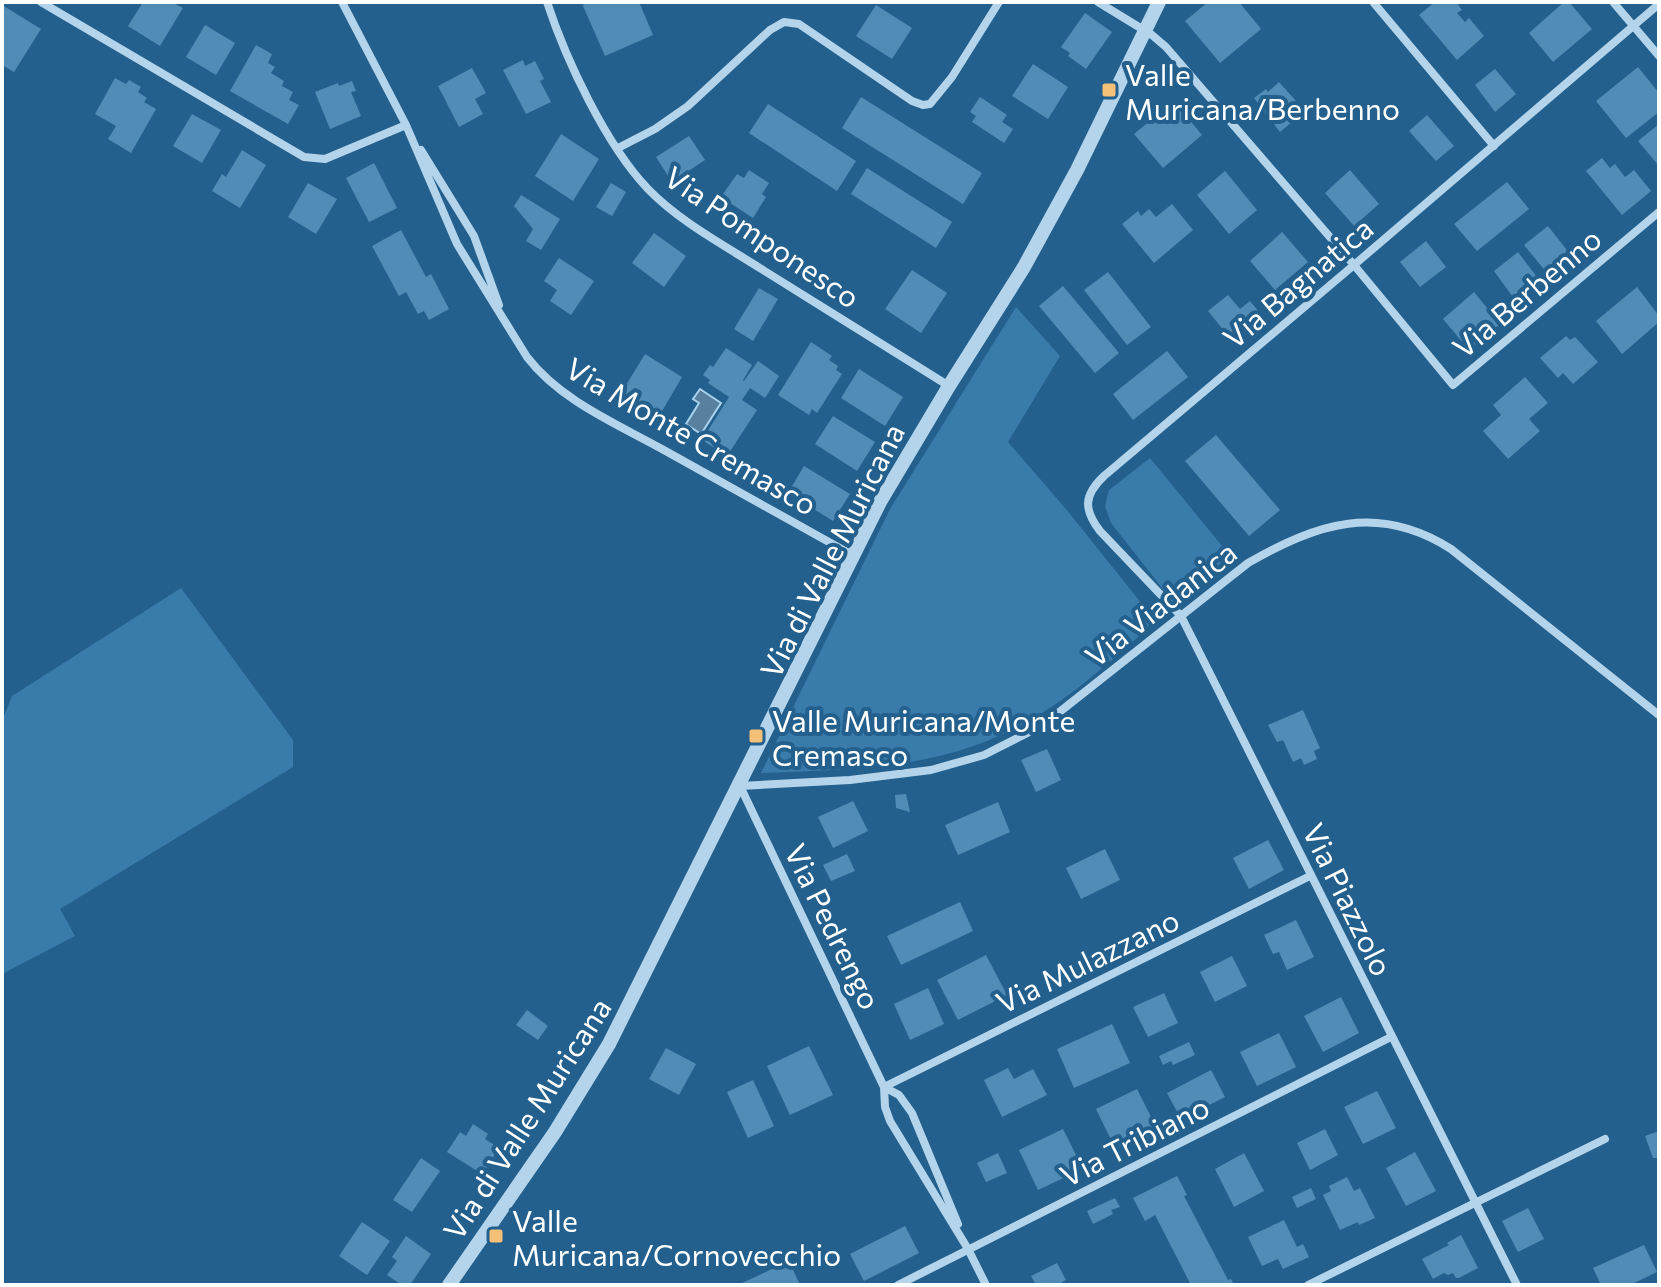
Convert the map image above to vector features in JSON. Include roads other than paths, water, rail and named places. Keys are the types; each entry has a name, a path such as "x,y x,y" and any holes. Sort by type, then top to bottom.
{"street":[{"path":"41,2 304,157 325,159 406,125 474,236 502,317"},
{"name":"Via Monte Cremasco","path":"342,2 406,125 457,244 534,366 560,391 854,556"},
{"name":"Via Pomponesco","path":"547,2 570,61 618,148 646,187 668,207 744,258 949,386"},
{"path":"618,148 655,129 688,106 770,30 784,22 804,26 912,101 930,104 952,77 999,2"},
{"path":"1098,2 1145,31"},
{"name":"Via di Valle Muricana","path":"449,1285 462,1278 589,1078 630,1004 892,482 1024,267 1077,170 1159,2"},
{"path":"1373,2 1494,146"},
{"path":"1613,2 1659,56"},
{"name":"Via Bagnatica","path":"1181,616 1094,523 1087,508 1088,493 1104,476 1659,4"},
{"name":"Via Berbenno","path":"1145,31 1166,47 1453,385 1659,212"},
{"name":"Via Viadanica","path":"740,786 850,780 931,770 984,755 1043,725 1228,576 1268,552 1338,526 1370,522 1391,523 1427,535 1463,558 1659,715"},
{"name":"Via Piazzolo","path":"1181,616 1517,1285"},
{"name":"Via Pedrengo","path":"740,786 884,1087 885,1107 890,1121 968,1249"},
{"name":"Via Mulazzano","path":"884,1087 1310,876"},
{"name":"Via Tribiano","path":"898,1285 1391,1037"},
{"name":"Via Pedrengo","path":"884,1087 899,1095 912,1113 986,1285"},
{"path":"1308,1285 1605,1139"}],"place":[{"name":"Valle Muricana/Berbenno","path":"1109,90"},
{"name":"Valle Muricana/Monte Cremasco","path":"756,736"},
{"name":"Valle Muricana/Cornovecchio","path":"496,1236"}]}
